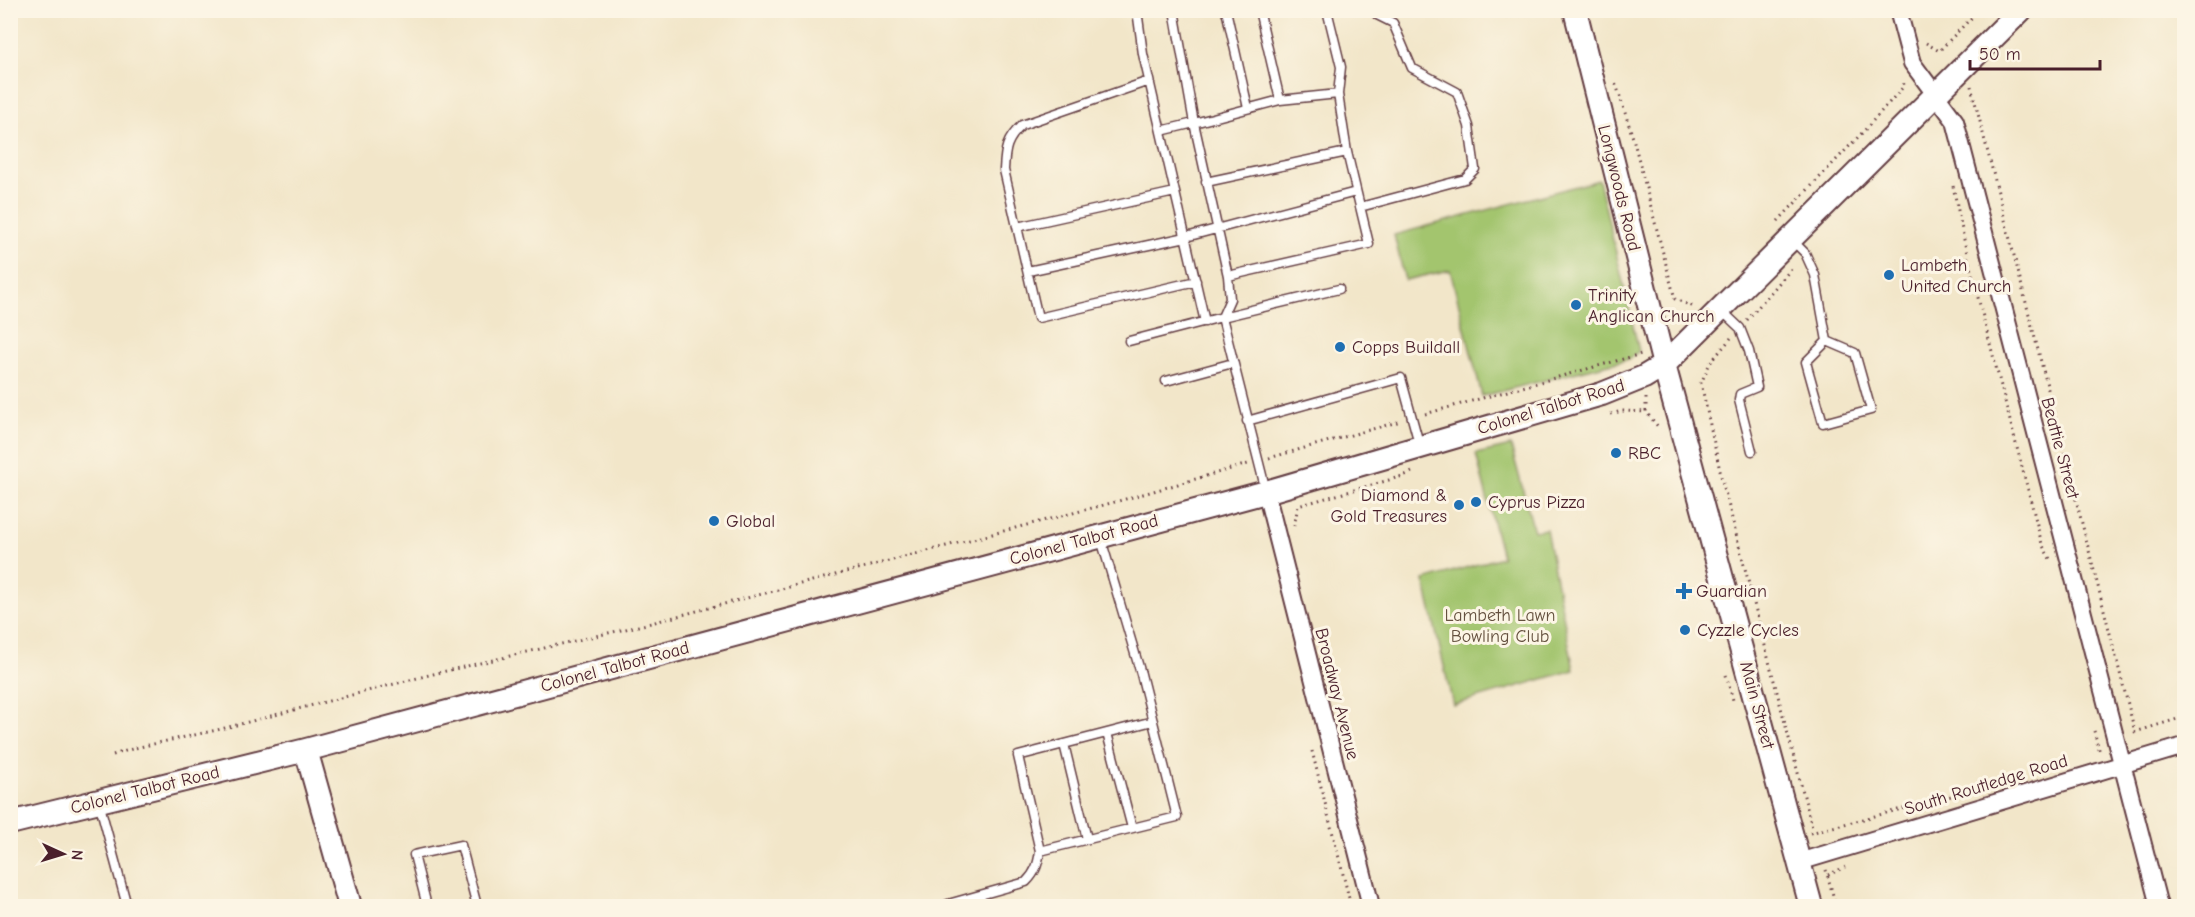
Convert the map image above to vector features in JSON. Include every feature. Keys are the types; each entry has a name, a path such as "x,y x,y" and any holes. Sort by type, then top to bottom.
{"main road":[{"name":"Longwoods Road","path":"1575,10 1664,365"},
{"name":"Colonel Talbot Road","path":"10,823 306,750 1266,492 1602,394 1664,365 1711,305 1790,240 2021,10"},
{"name":"Main Street","path":"1664,365 1811,906"},
{"path":"306,750 350,906"}],"street":[{"name":"Beattie Street","path":"1898,10 1912,63 1955,121 2159,906"},
{"name":"Broadway Avenue","path":"1266,492 1371,906"},
{"name":"South Routledge Road","path":"1799,862 2184,746"}],"lane":[{"path":"1137,10 1143,54 1205,322"},
{"path":"1174,10 1194,123 1228,276 1230,299 1222,317 1266,492"},
{"path":"1226,10 1248,108"},
{"path":"1259,10 1280,100"},
{"path":"1228,276 1369,244 1347,152 1338,94 1341,66 1327,10"},
{"path":"1360,207 1465,179 1474,169 1469,126 1456,92 1412,68 1393,23 1377,15 1376,10"},
{"path":"1149,81 1022,124 1011,135 1005,148 1004,170 1038,318 1196,281"},
{"path":"1161,131 1280,100 1338,94"},
{"path":"1206,182 1347,152"},
{"path":"1017,227 1175,192"},
{"path":"1028,271 1186,237 1356,192"},
{"path":"1790,240 1815,275 1827,341"},
{"path":"1129,341 1339,289"},
{"path":"1711,305 1740,328 1749,351 1756,387 1740,394 1739,400 1752,451"},
{"path":"1827,341 1855,353 1871,410 1823,423 1806,362 1827,341"},
{"path":"1166,381 1233,363"},
{"path":"1247,421 1401,378 1420,447"},
{"path":"1040,851 1177,817 1141,674 1100,536"},
{"path":"949,906 948,904 1026,882 1038,864 1040,851 1018,756 1153,721"},
{"path":"1107,734 1132,828"},
{"path":"1064,744 1088,839"},
{"path":"99,801 127,906"},
{"path":"427,906 414,855 461,844 477,906"}],"path":[{"path":"1923,33 1926,45 1940,51 1979,10"},
{"path":"2182,10 2184,21"},
{"path":"1613,74 1633,138 1675,299 1694,308 1711,305"},
{"path":"1903,75 1904,86 1811,185 1790,240 1740,328 1710,363 1701,383 1722,480 1813,832 1985,787"},
{"path":"1969,77 2135,732 2184,717"},
{"path":"1952,184 1968,259 2042,544 2054,566"},
{"path":"113,755 429,675 651,623 1114,502 1643,353"},
{"path":"1296,535 1293,524 1298,506 1403,476"},
{"path":"2092,723 2100,756"},
{"path":"1828,875 1848,866"}],"green space":[{"path":"1599,180 1639,351 1629,359 1482,396 1450,270 1405,280 1394,235"},
{"name":"Lambeth Lawn Bowling Club","path":"1511,446 1534,531 1546,529 1574,670 1453,705 1424,580 1502,557 1476,454"}],"place":[{"name":"Lambeth United Church","path":"1889,275"},
{"name":"Trinity Anglican Church","path":"1576,305"},
{"name":"Copps Buildall","path":"1340,347"},
{"name":"RBC","path":"1616,453"},
{"name":"Cyprus Pizza","path":"1476,502"},
{"name":"Diamond & Gold Treasures","path":"1459,505"},
{"name":"Global","path":"714,521"},
{"name":"Guardian","path":"1684,591"},
{"name":"Cyzzle Cycles","path":"1685,630"}]}
